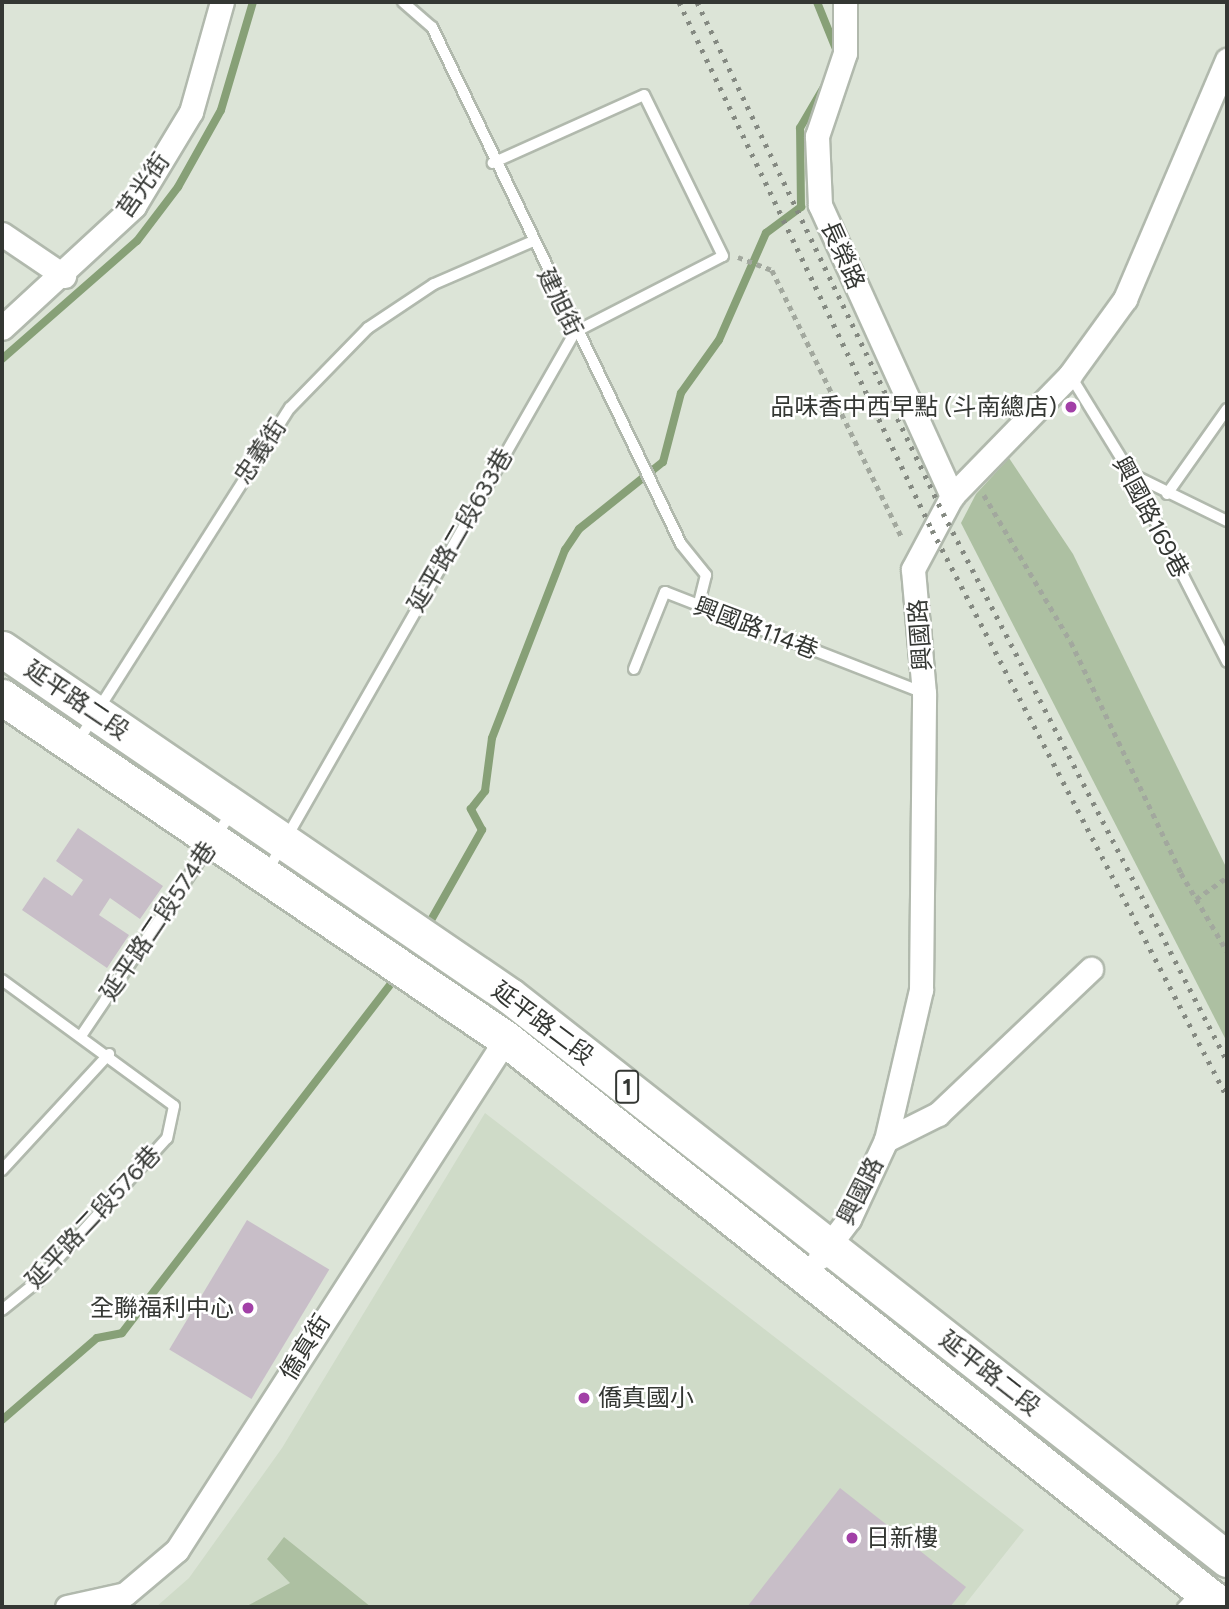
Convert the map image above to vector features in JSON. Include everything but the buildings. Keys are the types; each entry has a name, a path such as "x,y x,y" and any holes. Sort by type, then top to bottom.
{"main road":[{"name":"延平路二段","path":"2,649 510,996 1227,1559"},
{"name":"延平路二段","path":"2,696 506,1039 1202,1601"}],"street":[{"name":"莒光街","path":"2,328 64,276 134,206 191,112 222,2"},
{"name":"長榮路","path":"845,2 845,53 817,136 820,205 952,496"},
{"name":"興國路","path":"802,1277 849,1219 886,1140 921,989 924,693 913,569 952,496 1070,375 1125,299 1220,98 1227,60"},
{"path":"2,234 64,276"},
{"path":"886,1140 938,1114 1091,969"},
{"name":"僑真街","path":"66,1607 99,1604 125,1594 177,1550 506,1039"}],"lane":[{"name":"建旭街","path":"403,2 432,27 493,163 575,332 681,544 706,575 698,606"},
{"path":"493,163 644,95 723,256 575,332"},
{"name":"忠義街","path":"75,747 290,408 368,328 434,284 531,242"},
{"name":"延平路二段633巷","path":"265,875 575,332"},
{"name":"興國路169巷","path":"1070,375 1130,474 1227,662"},
{"path":"1167,494 1227,409"},
{"path":"1130,474 1167,494 1227,520"},
{"name":"興國路114巷","path":"634,669 665,592 924,693"},
{"name":"延平路二段574巷","path":"81,1036 235,807"},
{"name":"延平路二段576巷","path":"2,980 109,1054 174,1106 167,1138 38,1281 2,1310"},
{"path":"2,1170 109,1054"}],"path":[{"path":"723,256 747,258 772,270 887,499 913,569"},
{"path":"972,474 1071,642 1196,899 1227,951"},
{"path":"1196,899 1227,877"}],"shaded area":[{"path":"1009,458 1073,554 1227,869 1227,1042 961,523 976,494"},
{"name":"僑真國小","path":"485,1113 1024,1530 963,1607 156,1607 189,1578 282,1448"},
{"path":"284,1537 371,1607 245,1607 290,1583 267,1559"}],"waterway":[{"path":"2,359 137,241 178,187 221,110 253,2"},
{"path":"817,2 836,49"},
{"path":"426,929 482,830 471,809 485,791 492,738 565,550 579,529 663,462 681,393 719,340 766,233 801,207 800,128 824,87"},
{"path":"2,1420 97,1338 122,1333 397,976"}],"railway":[{"path":"679,2 932,530 1227,1097"},
{"path":"697,2 943,513 1227,1061"}],"place":[{"name":"品味香中西早點 (斗南總店)","path":"1071,407"},
{"name":"全聯福利中心","path":"248,1308"},
{"name":"僑真國小","path":"584,1398"},
{"name":"日新樓","path":"852,1538"}]}
